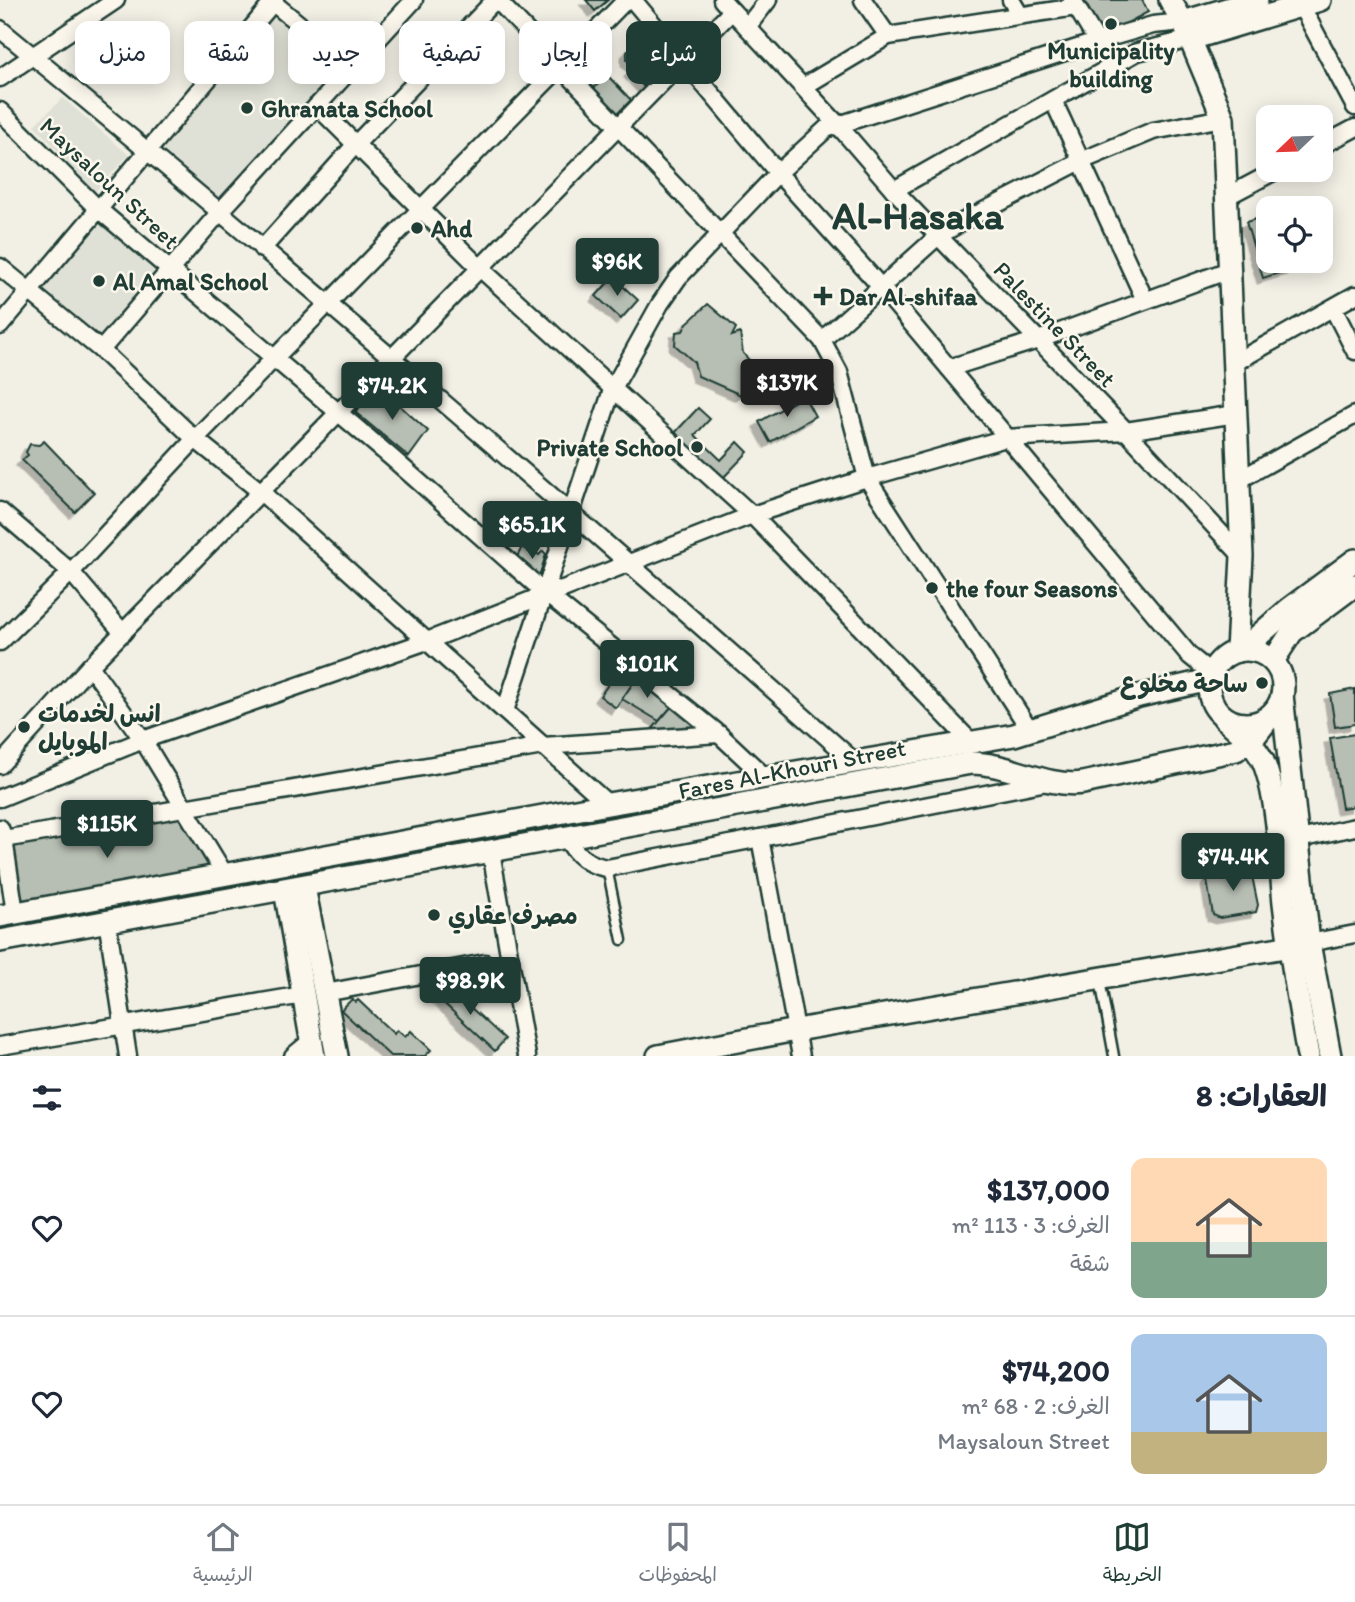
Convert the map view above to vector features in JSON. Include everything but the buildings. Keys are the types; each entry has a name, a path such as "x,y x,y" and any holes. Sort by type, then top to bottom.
{"street":[{"path":"0,78 116,0"},
{"path":"385,32 414,0"},
{"path":"262,249 356,144 496,0 519,23"},
{"path":"606,21 626,0"},
{"path":"633,0 651,21"},
{"path":"747,27 768,0"},
{"path":"863,0 888,36"},
{"path":"1011,0 1020,15"},
{"path":"1170,0 1187,31 1223,118 1242,556 1239,650"},
{"path":"894,190 1138,52 1257,0"},
{"path":"0,326 273,1 297,21"},
{"path":"505,711 612,390 669,291 688,267 778,173 826,128 1153,25 1187,31 1306,2 1355,107"},
{"path":"803,87 888,36 1020,15 1074,3 1112,66"},
{"path":"714,21 727,5"},
{"name":"Palestine Street","path":"727,5 894,190 1126,430 1242,556"},
{"path":"0,29 572,512 855,762"},
{"path":"100,350 219,213 337,84"},
{"path":"0,642 71,572 195,439 545,84"},
{"path":"578,84 822,340 839,372 867,478 1030,730"},
{"path":"0,765 90,666 660,84"},
{"path":"704,84 778,173 881,287 1210,677"},
{"path":"1053,100 1145,300"},
{"path":"317,106 480,268 752,515 971,742"},
{"name":"Maysaloun Street","path":"0,111 97,208 544,592 719,734 765,777"},
{"path":"822,340 938,236 1081,161 1153,131 1223,118"},
{"path":"1334,139 1355,128"},
{"path":"1226,197 1256,181"},
{"path":"0,267 100,350 195,439 261,492 608,804"},
{"path":"949,368 1038,340 1229,270"},
{"path":"1234,363 1355,295"},
{"path":"1333,308 1355,351"},
{"path":"0,798 143,740 427,641 534,599 544,592 563,589 752,515 867,478 1006,438 1126,430 1236,414"},
{"path":"1239,480 1355,415"},
{"path":"0,511 71,572 123,633"},
{"path":"1330,1056 1299,944 1272,794 1262,761 1249,741 1224,718 1211,701 1210,677 1223,657 1239,650 1355,560"},
{"path":"1273,661 1292,632 1355,585"},
{"path":"1239,650 1258,652 1273,661 1282,677 1278,704 1298,839 1299,944 1308,1056"},
{"path":"90,666 143,740 225,875"},
{"path":"719,734 543,746 184,808 2,834 8,915 608,804 971,742 1030,730 1210,677"},
{"path":"1224,718 1237,724 1263,721 1278,704"},
{"name":"Fares Al-Khouri Street","path":"0,941 971,763 993,765 1065,784 1083,783 1228,753 1249,741 1278,704"},
{"path":"1228,753 1252,767 1272,794"},
{"path":"567,838 581,857 593,865 607,868 1052,780"},
{"path":"1298,839 1355,827"},
{"path":"760,838 801,1056"},
{"path":"491,852 527,1056"},
{"path":"295,888 324,993 337,1056"},
{"path":"293,1056 313,1049 303,995 295,888"},
{"path":"107,920 128,1056"},
{"path":"658,1056 1355,934"},
{"path":"324,993 485,963"},
{"path":"0,1046 303,995"}],"lane":[{"path":"607,868 622,940"},
{"path":"1099,978 1114,1056"}],"shaded area":[{"name":"Ghranata School","path":"273,13 288,26 288,84 323,84 220,202 157,146 211,84 274,84 274,21 266,21"},
{"path":"63,98 129,155 95,192 34,125"},
{"name":"Al Amal School","path":"97,208 169,270 101,350 29,292"}],"place":[{"name":"Municipality building","path":"1111,24"},
{"name":"Ghranata School","path":"247,108"},
{"name":"Ahd","path":"417,228"},
{"name":"Al Amal School","path":"99,281"},
{"name":"Dar Al-shifaa","path":"823,296"},
{"name":"Private School","path":"697,447"},
{"name":"the four Seasons","path":"932,588"},
{"name":"ساحة مخلوع","path":"1262,683"},
{"name":"انس لخدمات الموبايل","path":"24,727"},
{"name":"مصرف عقاري","path":"434,915"}],"district":[{"name":"Al-Hasaka","path":"918,216"}]}
